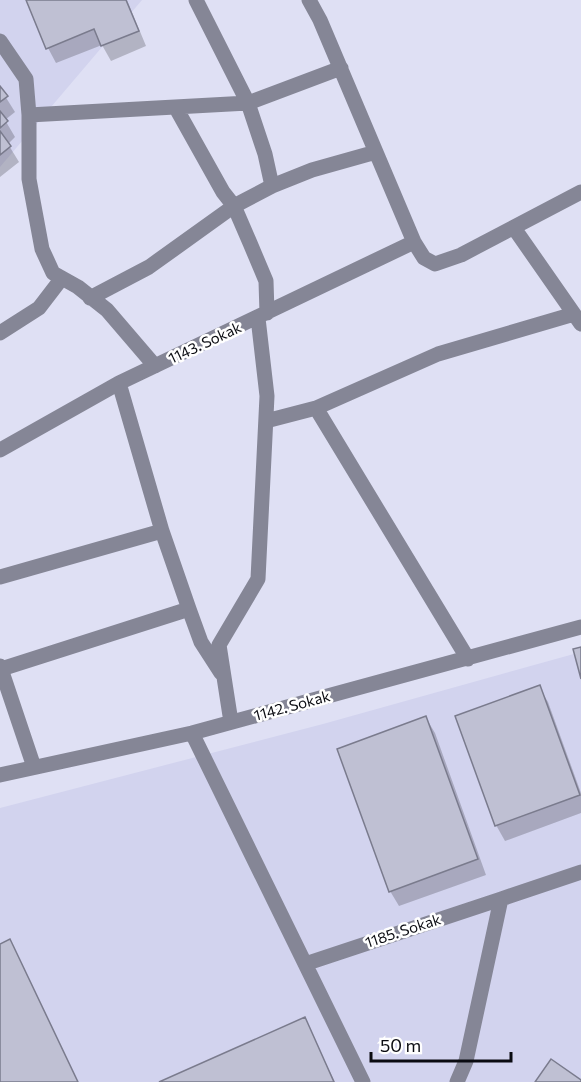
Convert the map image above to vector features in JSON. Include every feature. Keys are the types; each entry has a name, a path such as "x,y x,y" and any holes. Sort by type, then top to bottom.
{"street":[{"path":"196,0 249,103 272,186"},
{"path":"309,0 341,68 414,242 424,258 435,264 461,255 581,192"},
{"path":"0,41 26,79 30,178 42,249 52,273 107,310 155,366"},
{"path":"29,115 249,103 341,68"},
{"path":"176,108 223,192 234,206 266,281 263,315 267,396 258,579 219,645 231,722"},
{"path":"90,298 149,267 234,206 272,186 312,170 376,152"},
{"path":"266,421 316,408 438,354 577,319 514,228"},
{"name":"1143. Sokak","path":"0,450 119,383 414,242"},
{"path":"0,333 39,308 62,278"},
{"path":"119,383 162,531 189,609 201,642 224,677"},
{"path":"316,408 468,659"},
{"path":"0,578 162,531"},
{"path":"34,767 0,667 189,609"},
{"name":"1142. Sokak","path":"0,775 192,733 581,627"},
{"path":"192,733 363,1082"},
{"name":"1185. Sokak","path":"305,964 581,872"},
{"path":"457,1082 466,1061 501,899"}],"shaded area":[{"path":"0,0 142,0 0,167"},
{"path":"581,652 581,1082 0,1082 0,808 323,724"}],"building":[{"path":"26,0 126,0 139,31 101,46 94,29 46,49"},
{"path":"0,86 8,96 0,102"},
{"path":"0,111 8,121 0,128"},
{"path":"0,131 11,146 0,155"},
{"path":"581,647 581,679 573,649"},
{"path":"540,685 580,795 495,826 455,716"},
{"path":"426,716 478,859 389,892 337,749"},
{"path":"10,939 78,1082 0,1082 0,944"},
{"path":"305,1017 334,1082 159,1082"},
{"path":"551,1059 581,1080 581,1082 535,1082"}]}
